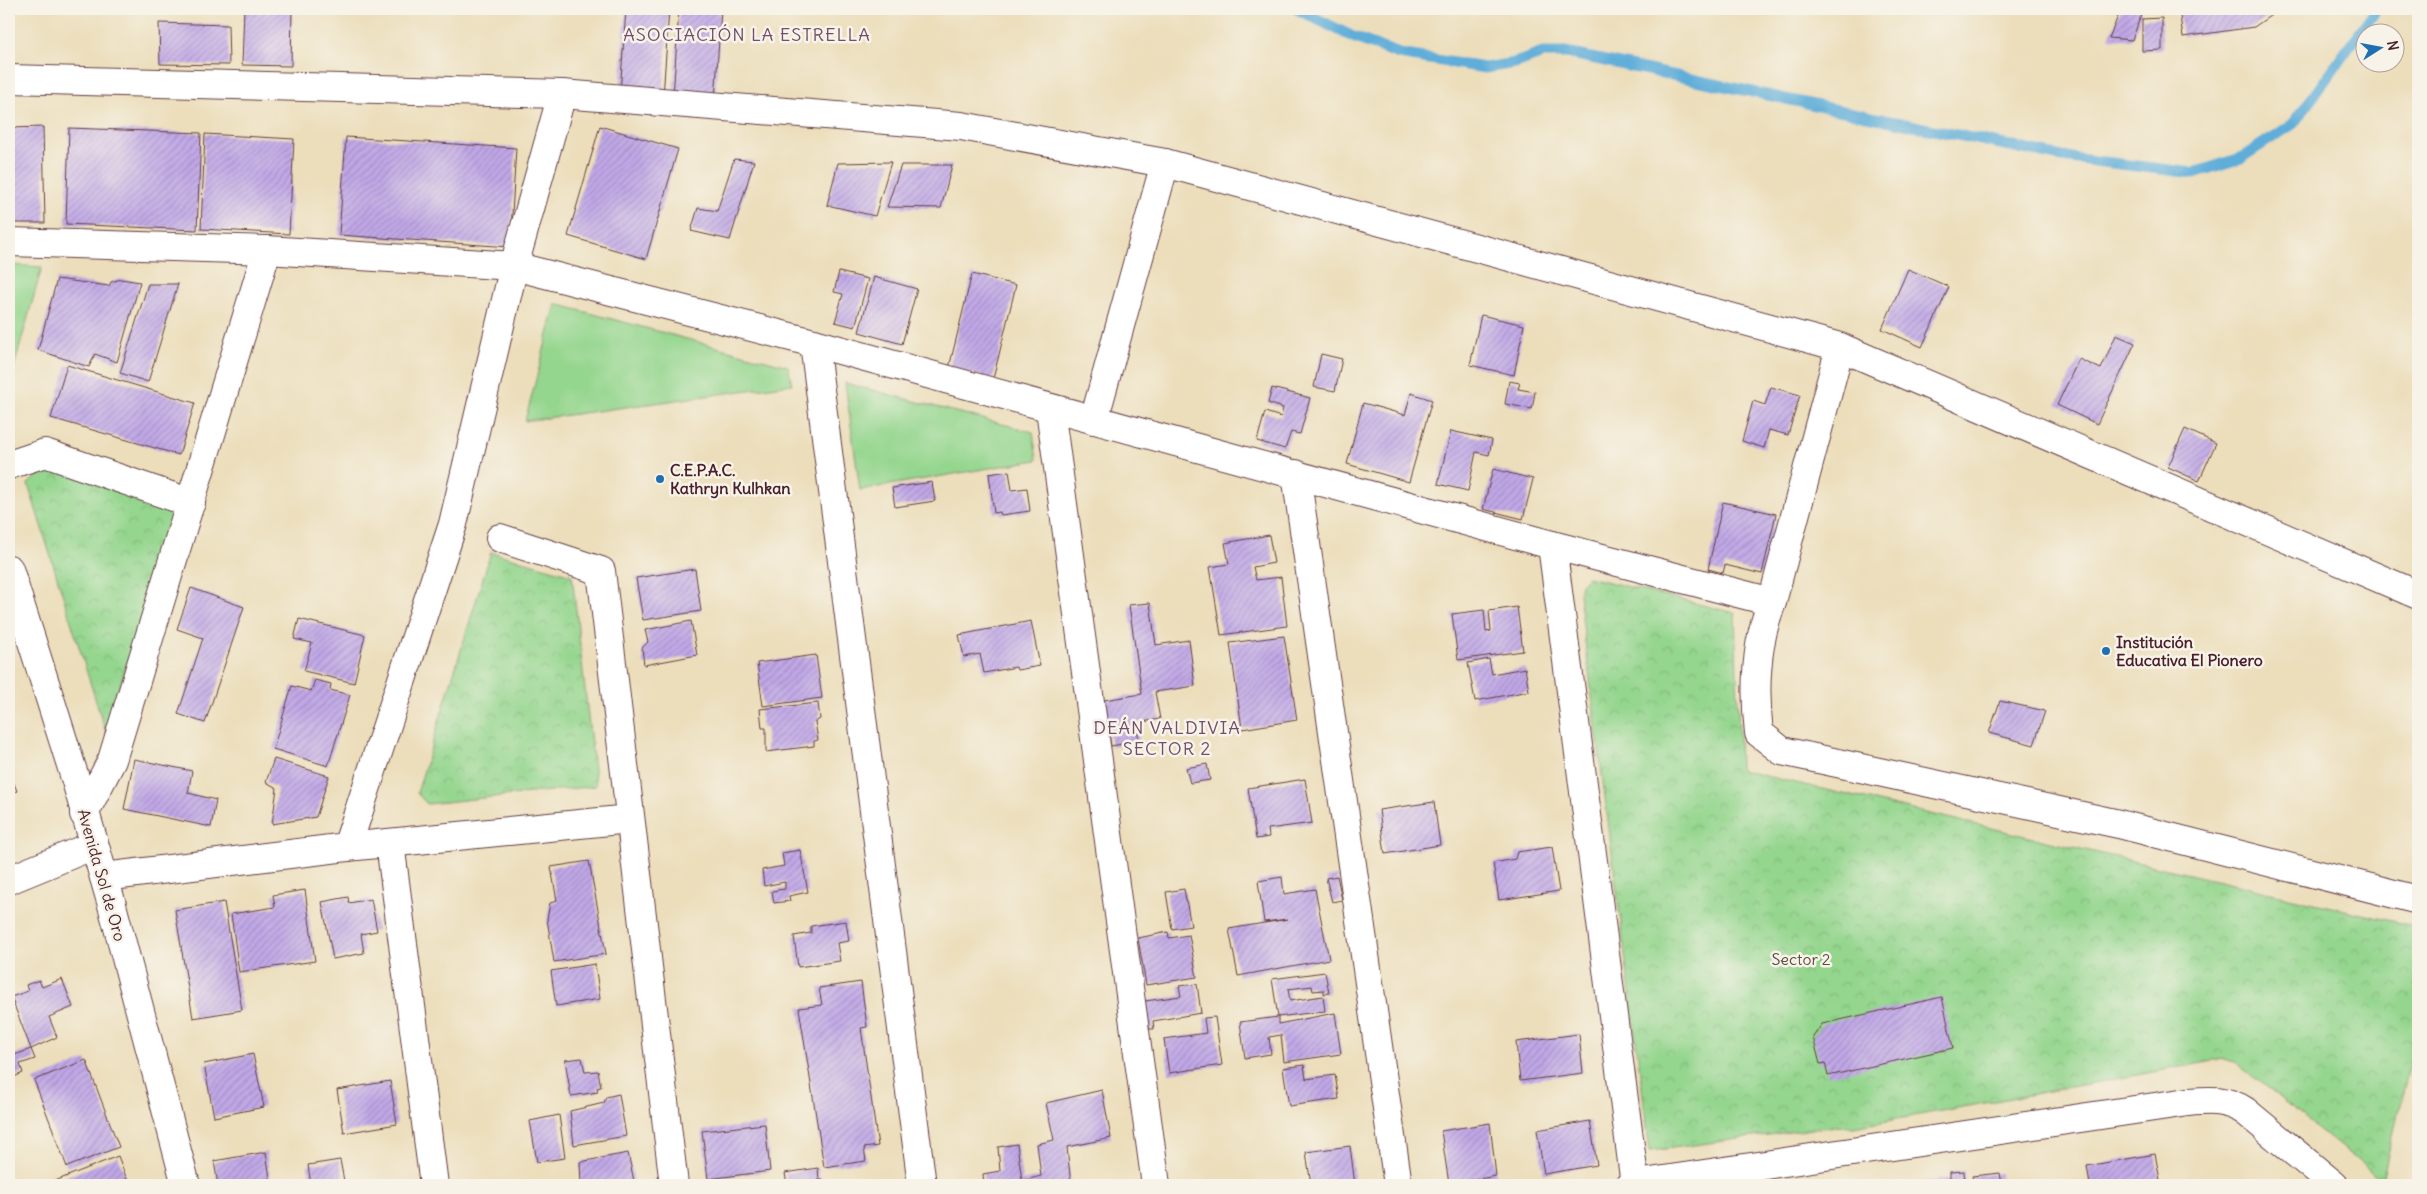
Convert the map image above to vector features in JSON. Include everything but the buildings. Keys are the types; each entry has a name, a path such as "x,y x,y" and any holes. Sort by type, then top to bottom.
{"street":[{"path":"9,79 562,94 961,126 1165,163 1840,347 2418,594"},
{"path":"347,847 453,524 514,266 562,94"},
{"path":"1094,420 1165,163"},
{"path":"9,242 266,250 514,266 814,343 1552,545 1772,602"},
{"path":"84,814 112,760 266,250"},
{"path":"814,343 922,1185"},
{"path":"1840,347 1772,602 1764,625 1755,702 1759,733 1782,751 2119,824 2418,900"},
{"path":"1050,409 1156,1185"},
{"path":"9,465 45,453 191,503"},
{"path":"1296,474 1398,1185"},
{"path":"500,538 601,572 674,1185"},
{"path":"1552,545 1635,1185"},
{"name":"Avenida Sol de Oro","path":"9,569 104,877 186,1185"},
{"path":"104,877 347,847 630,819"},
{"path":"390,843 434,1185"},
{"path":"9,880 94,845"},
{"path":"1630,1185 2216,1099 2232,1103 2245,1111 2334,1185"}],"green space":[{"path":"9,265 42,267 9,385"},
{"path":"556,304 788,366 792,384 525,421"},
{"path":"845,383 1033,432 1037,460 860,490"},
{"path":"50,464 176,515 105,730 28,484"},
{"path":"491,552 572,575 596,786 427,804 417,793"},
{"name":"Sector 2","path":"1588,577 1735,613 1740,770 2418,927 2418,1030 2382,1180 2236,1063 2224,1059 1854,1127 1834,1126 1650,1151 1579,594 1581,584"}],"waterway":[{"path":"1297,9 1353,37 1399,54 1485,68 1515,63 1543,53 1567,53 2062,157 2194,173 2241,158 2293,124 2377,9"}],"place":[{"name":"C.E.P.A.C. Kathryn Kulhkan","path":"660,479"},
{"name":"Institución Educativa El Pionero","path":"2106,651"}],"district":[{"name":"ASOCIACIÓN LA ESTRELLA","path":"747,34"},
{"name":"DEÁN VALDIVIA SECTOR 2","path":"1167,738"}]}
